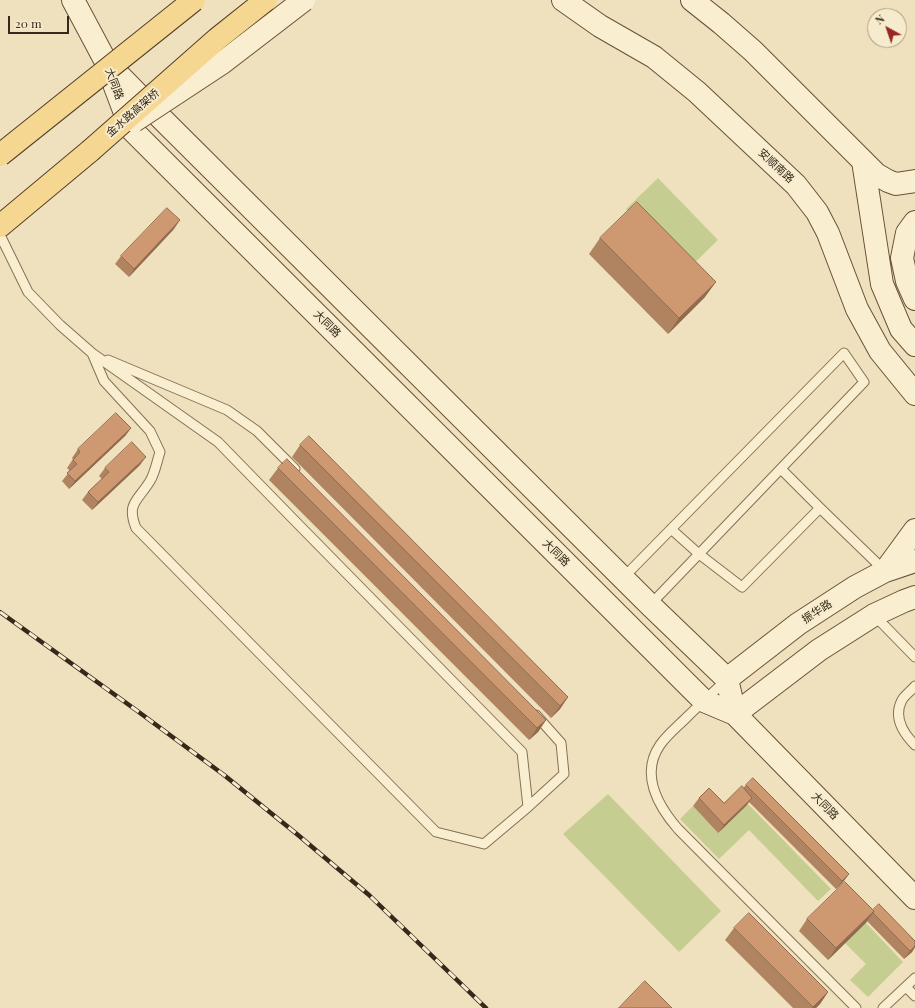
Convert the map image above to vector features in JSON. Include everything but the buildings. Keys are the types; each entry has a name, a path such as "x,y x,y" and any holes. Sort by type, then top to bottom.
{"main road":[{"path":"0,155 194,0"},
{"name":"金水路高架桥","path":"0,226 217,39 266,0"}],"street":[{"path":"72,0 105,60"},
{"path":"90,150 222,63 304,0"},
{"name":"安顺南路","path":"563,0 600,26 654,57 697,92 796,184 817,212 828,233 857,309 880,351 915,394"},
{"path":"692,0 721,23 752,51 876,174 888,182 896,184 915,181"},
{"name":"大同路","path":"105,60 159,116 650,605 728,679"},
{"name":"大同路","path":"105,60 131,129 704,701 735,714 915,898"},
{"path":"863,161 882,284 901,329 915,346"},
{"path":"915,222 907,234 902,258 907,281 915,299"},
{"path":"885,571 915,530"},
{"name":"振华路","path":"728,679 798,624 855,587 885,571 915,561"},
{"path":"728,679 735,714 819,650 874,615 915,597"}],"lane":[{"path":"0,235 28,292 60,325 92,353 218,442 522,752 528,807"},
{"path":"92,353 227,410 257,431 299,473"},
{"path":"92,353 104,381 150,431 160,452 150,480 132,506 132,519 136,528 436,832 484,844 564,774 561,743 532,711"},
{"path":"623,578 844,353 864,382 650,605"},
{"path":"781,469 885,571"},
{"path":"671,529 699,554 742,587 820,508"},
{"path":"874,615 915,657"},
{"path":"728,679 668,734 660,745 655,755 652,767 652,783 656,795 668,817 678,829 856,1008"},
{"path":"915,686 902,700 898,711 899,722 904,732 915,745"},
{"path":"883,1008 915,978"},
{"path":"906,987 915,996"}],"green space":[{"path":"658,178 718,240 686,271 626,209"},
{"path":"608,794 721,911 679,952 563,834"},
{"path":"748,804 831,889 818,901 749,830 719,859 680,819 693,806 718,833"},
{"path":"866,923 903,962 868,997 850,980 866,964 845,943"}],"railway":[{"path":"0,612 224,775 298,835 369,895 486,1008"}]}
